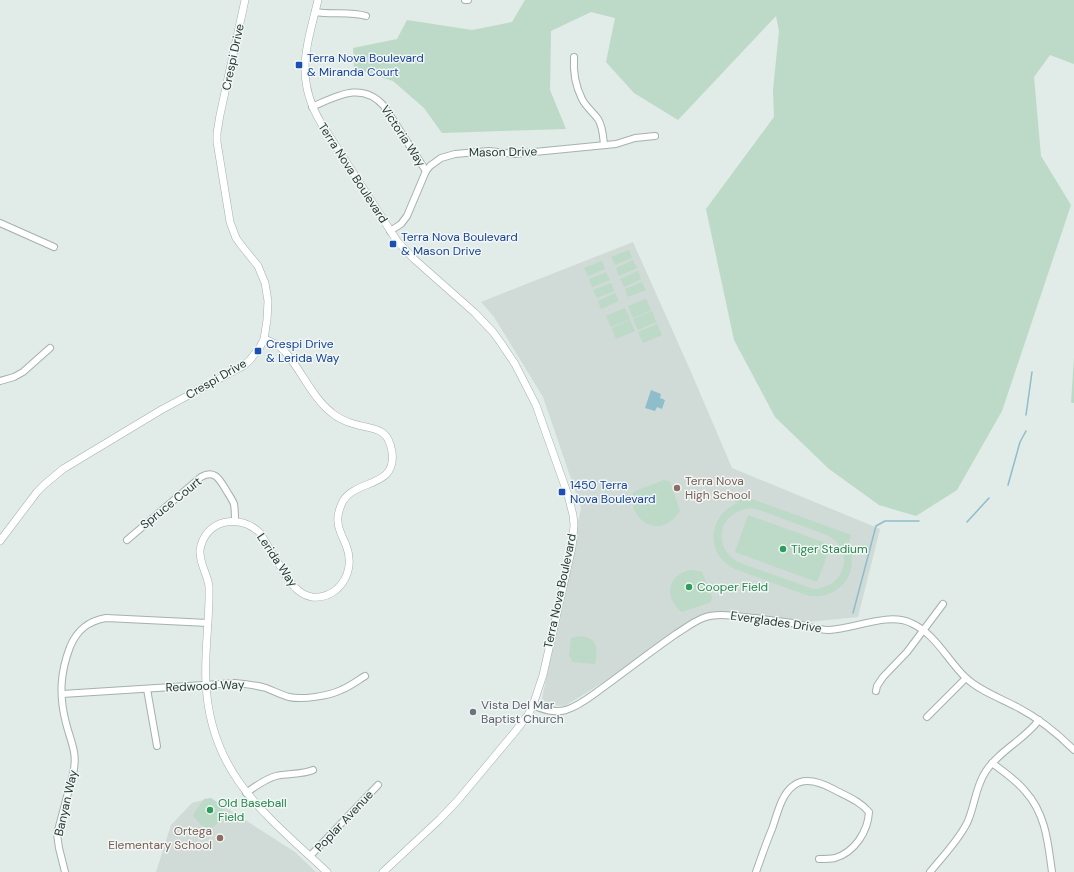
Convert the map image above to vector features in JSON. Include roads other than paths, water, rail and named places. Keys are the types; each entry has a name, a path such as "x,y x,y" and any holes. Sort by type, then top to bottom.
{"street":[{"name":"Crespi Drive","path":"0,541 34,496 53,476 73,462 161,410 243,366 255,354 264,339 268,310 265,282 263,274 258,266 236,238 230,222 217,142 220,115 245,0"},
{"name":"Terra Nova Boulevard","path":"318,0 307,48 305,70 307,88 312,107 397,241 414,259 485,323 501,342 515,364 536,405 568,495 574,525 572,547 543,675 533,705 514,734 458,800 426,832 382,872"},
{"path":"315,12 331,14 352,13 366,16"},
{"path":"574,57 575,81 585,104 598,119 601,126 604,146"},
{"name":"Victoria Way","path":"312,107 347,92 364,93 372,96 379,100 384,106 426,171"},
{"name":"Mason Drive","path":"390,231 401,224 407,216 426,171 441,158 456,154 489,152 514,154 604,146 622,143 635,138 655,136"},
{"path":"0,222 54,247"},
{"name":"Lerida Way","path":"234,521 248,524 260,533 288,580 300,592 307,596 314,597 322,597 330,594 342,584 346,578 350,565 348,551 338,523 338,514 343,501 348,495 379,480 384,476 392,461 391,448 382,432 377,429 354,424 334,415 323,405 281,347 264,339"},
{"path":"0,381 23,372 50,348"},
{"name":"Spruce Court","path":"127,540 201,477 210,474 215,475 222,483 232,500 234,505 234,521"},
{"path":"234,521 219,524 207,533 200,550 201,562 208,579 209,586 206,660 208,709 222,754 246,793 268,817 327,872"},
{"path":"876,691 882,677 902,659 943,604"},
{"name":"Everglades Drive","path":"533,705 552,711 576,706 609,684 655,648 694,622 710,616 726,616 784,622 829,630 893,620 910,622 924,631 935,641 966,678 985,691 1039,720 1074,750"},
{"name":"Banyan Way","path":"64,872 59,848 58,827 74,770 75,757 74,748 64,714 62,674 72,642 80,630 92,621 106,618 208,623"},
{"name":"Redwood Way","path":"62,694 235,683 265,688 291,697 308,698 340,691 365,676"},
{"path":"926,717 966,678"},
{"path":"147,688 157,746"},
{"path":"930,872 961,833 970,816 979,784 992,763 1030,730 1039,720"},
{"path":"992,763 1026,791 1042,817 1047,836 1052,872"},
{"path":"246,793 261,782 276,776 302,773 313,770"},
{"path":"756,872 785,796 793,786 807,781 828,786 863,805 869,812 869,819 863,832 857,843 849,851 834,858 819,859"},
{"name":"Poplar Avenue","path":"310,856 378,785"}],"water":[{"path":"651,390 661,394 660,398 665,400 662,409 657,407 655,411 645,408"}],"waterway":[{"path":"1026,415 1032,372"},
{"path":"1008,485 1020,442 1026,431"},
{"path":"967,522 989,498"},
{"path":"853,613 876,526 885,521 919,521"}],"place":[{"name":"Terra Nova Boulevard & Miranda Court","path":"299,65"},
{"name":"Terra Nova Boulevard & Mason Drive","path":"393,244"},
{"name":"Crespi Drive & Lerida Way","path":"258,351"},
{"name":"Terra Nova High School","path":"677,488"},
{"name":"1450 Terra Nova Boulevard","path":"562,492"},
{"name":"Tiger Stadium","path":"783,549"},
{"name":"Cooper Field","path":"689,587"},
{"name":"Vista Del Mar Baptist Church","path":"473,712"},
{"name":"Old Baseball Field","path":"210,810"},
{"name":"Ortega Elementary School","path":"220,838"}]}
